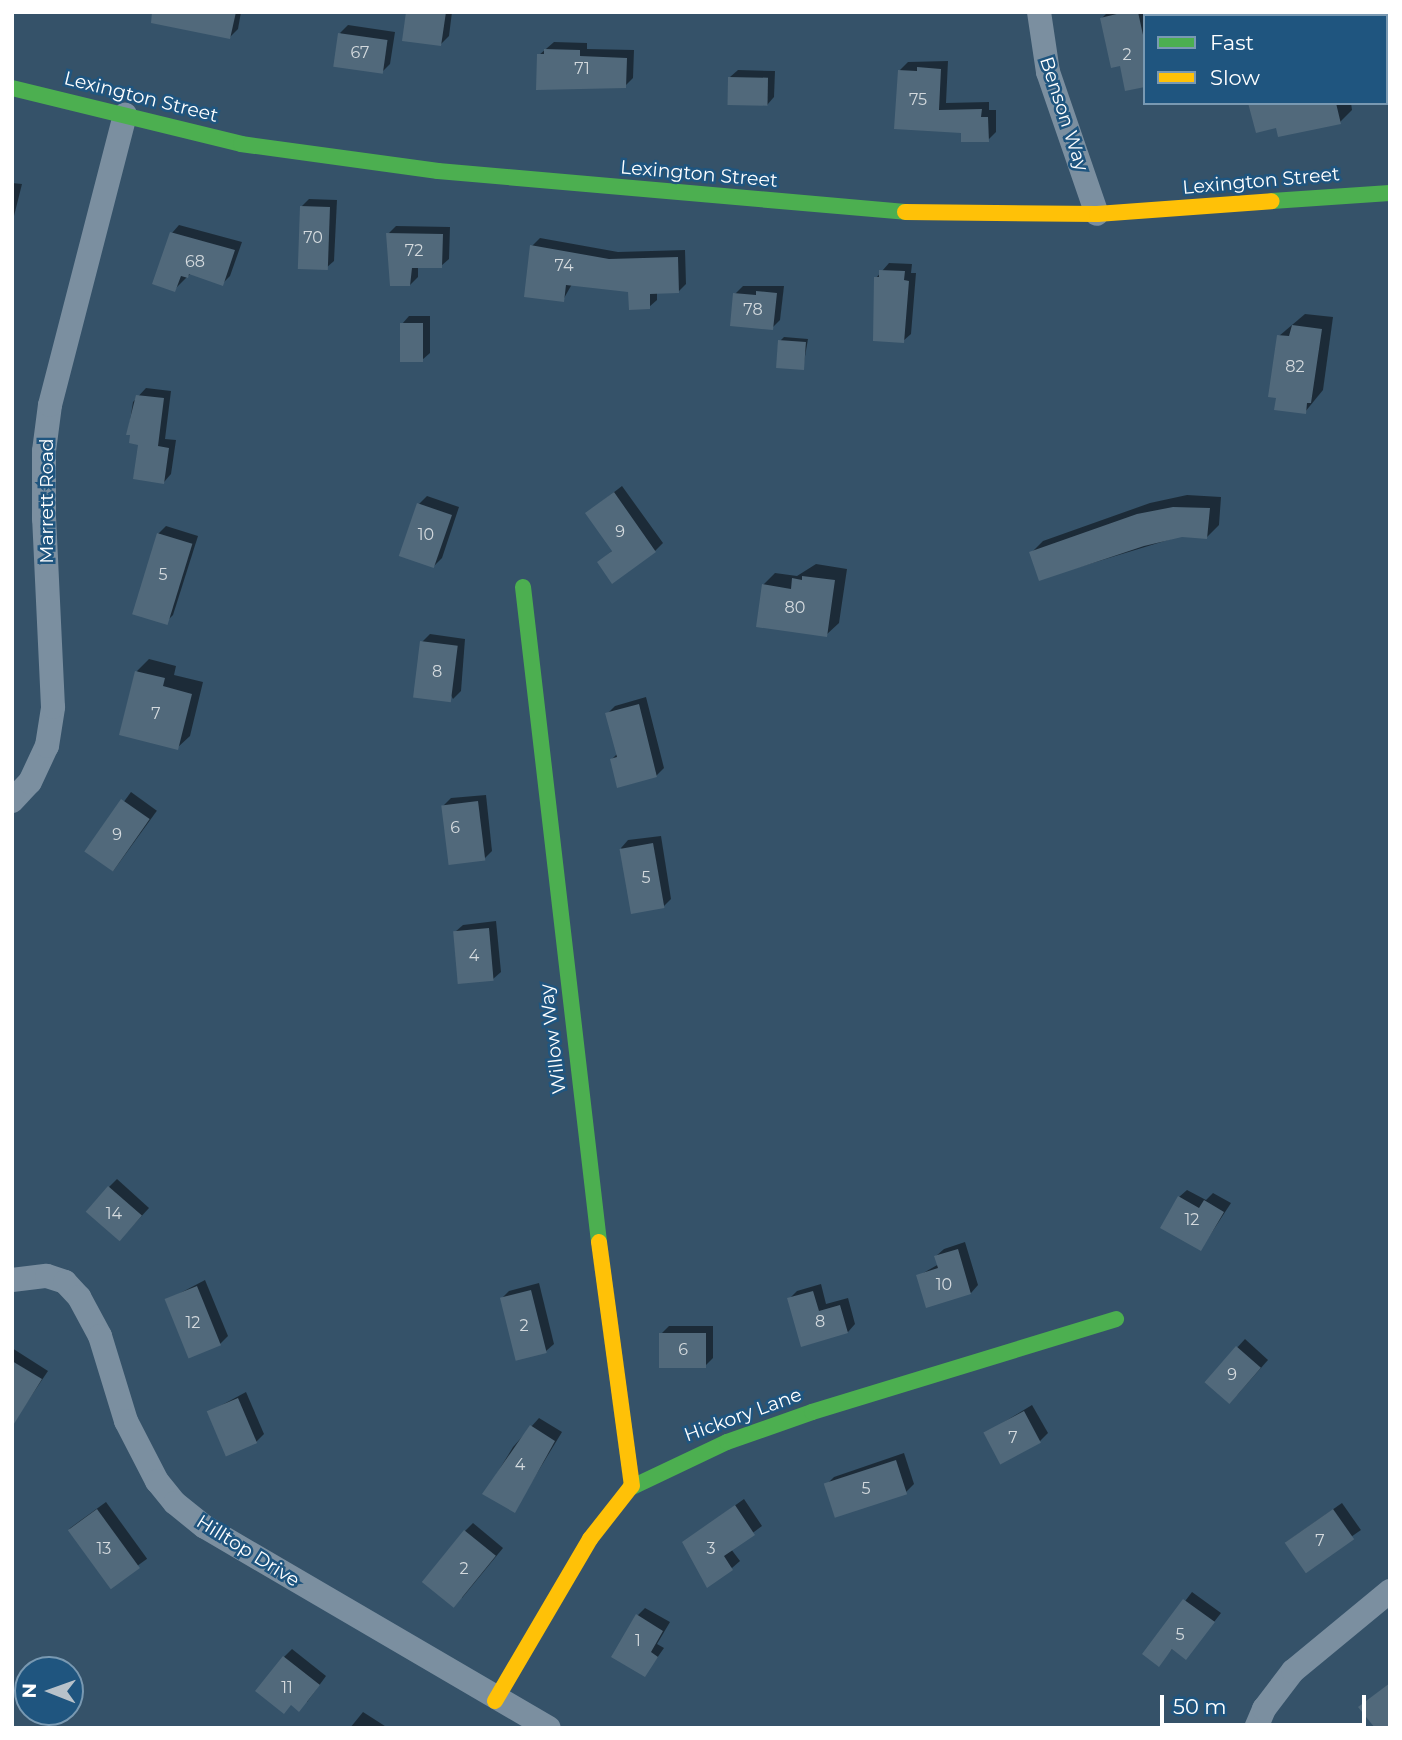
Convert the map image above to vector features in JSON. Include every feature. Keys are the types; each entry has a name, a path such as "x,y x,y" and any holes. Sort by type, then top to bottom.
{"street":[{"name":"Benson Way","path":"1039,12 1048,72 1097,214"},
{"name":"Lexington Street","path":"12,88 242,144 438,172 948,216 1097,214 1390,193"},
{"name":"Marrett Road","path":"12,801 30,782 47,746 53,707 44,519 44,451 50,405 125,115"},
{"name":"Willow Way","path":"523,587 614,1375 632,1486"},
{"name":"Hilltop Drive","path":"12,1280 47,1276 65,1282 79,1297 100,1336 126,1421 157,1481 175,1503 205,1527 495,1701 549,1728"},
{"name":"Hickory Lane","path":"495,1701 590,1539 632,1486 727,1442 812,1412 1116,1320"},
{"path":"1256,1728 1264,1709 1293,1671 1390,1591"}],"building":[{"path":"152,12 236,12 230,39 151,23"},
{"path":"406,12 446,12 441,46 402,41"},
{"path":"1138,12 1143,35 1143,87 1125,91 1120,66 1111,68 1100,18"},
{"path":"338,33 388,40 383,74 333,67"},
{"path":"544,49 580,50 580,56 627,58 626,88 536,90 537,54 544,54"},
{"path":"917,67 941,69 939,110 982,109 981,117 988,117 989,142 961,142 961,133 894,129 898,70 917,71"},
{"path":"728,77 768,78 768,106 728,105"},
{"path":"1249,105 1336,105 1341,124 1278,137 1276,128 1256,133"},
{"path":"300,206 330,207 328,270 298,269"},
{"path":"170,232 235,250 223,286 189,274 188,278 181,276 175,292 152,284"},
{"path":"386,233 443,234 442,268 412,268 410,286 390,286"},
{"path":"530,245 609,259 678,257 679,293 650,294 650,309 629,310 628,292 566,285 564,302 524,297"},
{"path":"879,270 905,271 904,280 909,281 904,343 873,341 874,277 879,277"},
{"path":"756,291 777,293 773,330 730,326 733,293 756,295"},
{"path":"400,323 423,323 423,362 400,362"},
{"path":"1292,325 1322,329 1311,403 1307,403 1306,414 1274,410 1276,398 1268,397 1277,335 1289,336"},
{"path":"778,340 806,342 804,370 776,368"},
{"path":"136,395 164,398 158,446 169,448 164,484 133,479 138,445 129,443 130,435 126,435"},
{"path":"614,492 656,552 612,584 597,562 612,551 585,513"},
{"path":"417,503 452,515 434,568 399,556"},
{"path":"1173,507 1210,508 1207,539 1182,537 1144,546 1039,581 1029,552 1137,514"},
{"path":"157,533 192,544 168,625 132,614"},
{"path":"802,576 835,580 827,637 756,627 762,584 791,589 792,578 802,580"},
{"path":"420,641 458,646 451,702 413,698"},
{"path":"135,671 165,678 163,686 192,694 178,750 119,735"},
{"path":"639,704 657,777 617,788 610,759 617,757 605,713"},
{"path":"121,799 150,819 113,872 84,851"},
{"path":"478,801 485,861 449,865 441,806"},
{"path":"653,843 664,908 631,914 620,849"},
{"path":"489,928 494,981 458,984 453,931"},
{"path":"108,1186 142,1216 120,1241 86,1212"},
{"path":"1178,1196 1199,1208 1204,1200 1224,1212 1201,1251 1160,1228"},
{"path":"958,1249 971,1294 926,1308 916,1275 938,1268 934,1256"},
{"path":"197,1286 221,1345 189,1358 165,1299"},
{"path":"531,1290 547,1353 516,1361 500,1298"},
{"path":"813,1291 819,1311 840,1305 848,1333 801,1347 787,1298"},
{"path":"659,1333 706,1333 706,1368 659,1368"},
{"path":"1236,1346 1261,1368 1229,1404 1205,1382"},
{"path":"12,1361 42,1379 12,1427"},
{"path":"238,1398 257,1443 226,1456 207,1411"},
{"path":"1024,1411 1041,1443 1000,1464 983,1433"},
{"path":"530,1425 555,1441 515,1513 482,1494"},
{"path":"896,1460 907,1494 835,1518 824,1483"},
{"path":"735,1505 755,1535 724,1556 733,1570 707,1588 682,1542"},
{"path":"97,1509 140,1568 111,1589 68,1530"},
{"path":"1333,1509 1354,1539 1306,1573 1285,1543"},
{"path":"464,1530 496,1556 454,1608 422,1582"},
{"path":"1183,1599 1215,1622 1186,1660 1172,1649 1159,1667 1142,1654"},
{"path":"636,1614 663,1631 651,1652 658,1657 645,1677 611,1657"},
{"path":"283,1656 320,1685 299,1712 291,1705 284,1714 255,1691"},
{"path":"1390,1683 1390,1728 1375,1728 1358,1707"}],"traffic: fast":[{"path":"12,88 241,144 438,171 905,212"},
{"path":"1272,201 1390,193"},
{"path":"523,587 599,1242"},
{"path":"630,1488 727,1442 812,1412 1116,1319"}],"traffic: slow":[{"path":"905,212 1097,214 1272,201"},
{"path":"599,1242 632,1486"},
{"path":"495,1701 590,1539 630,1488"}]}
